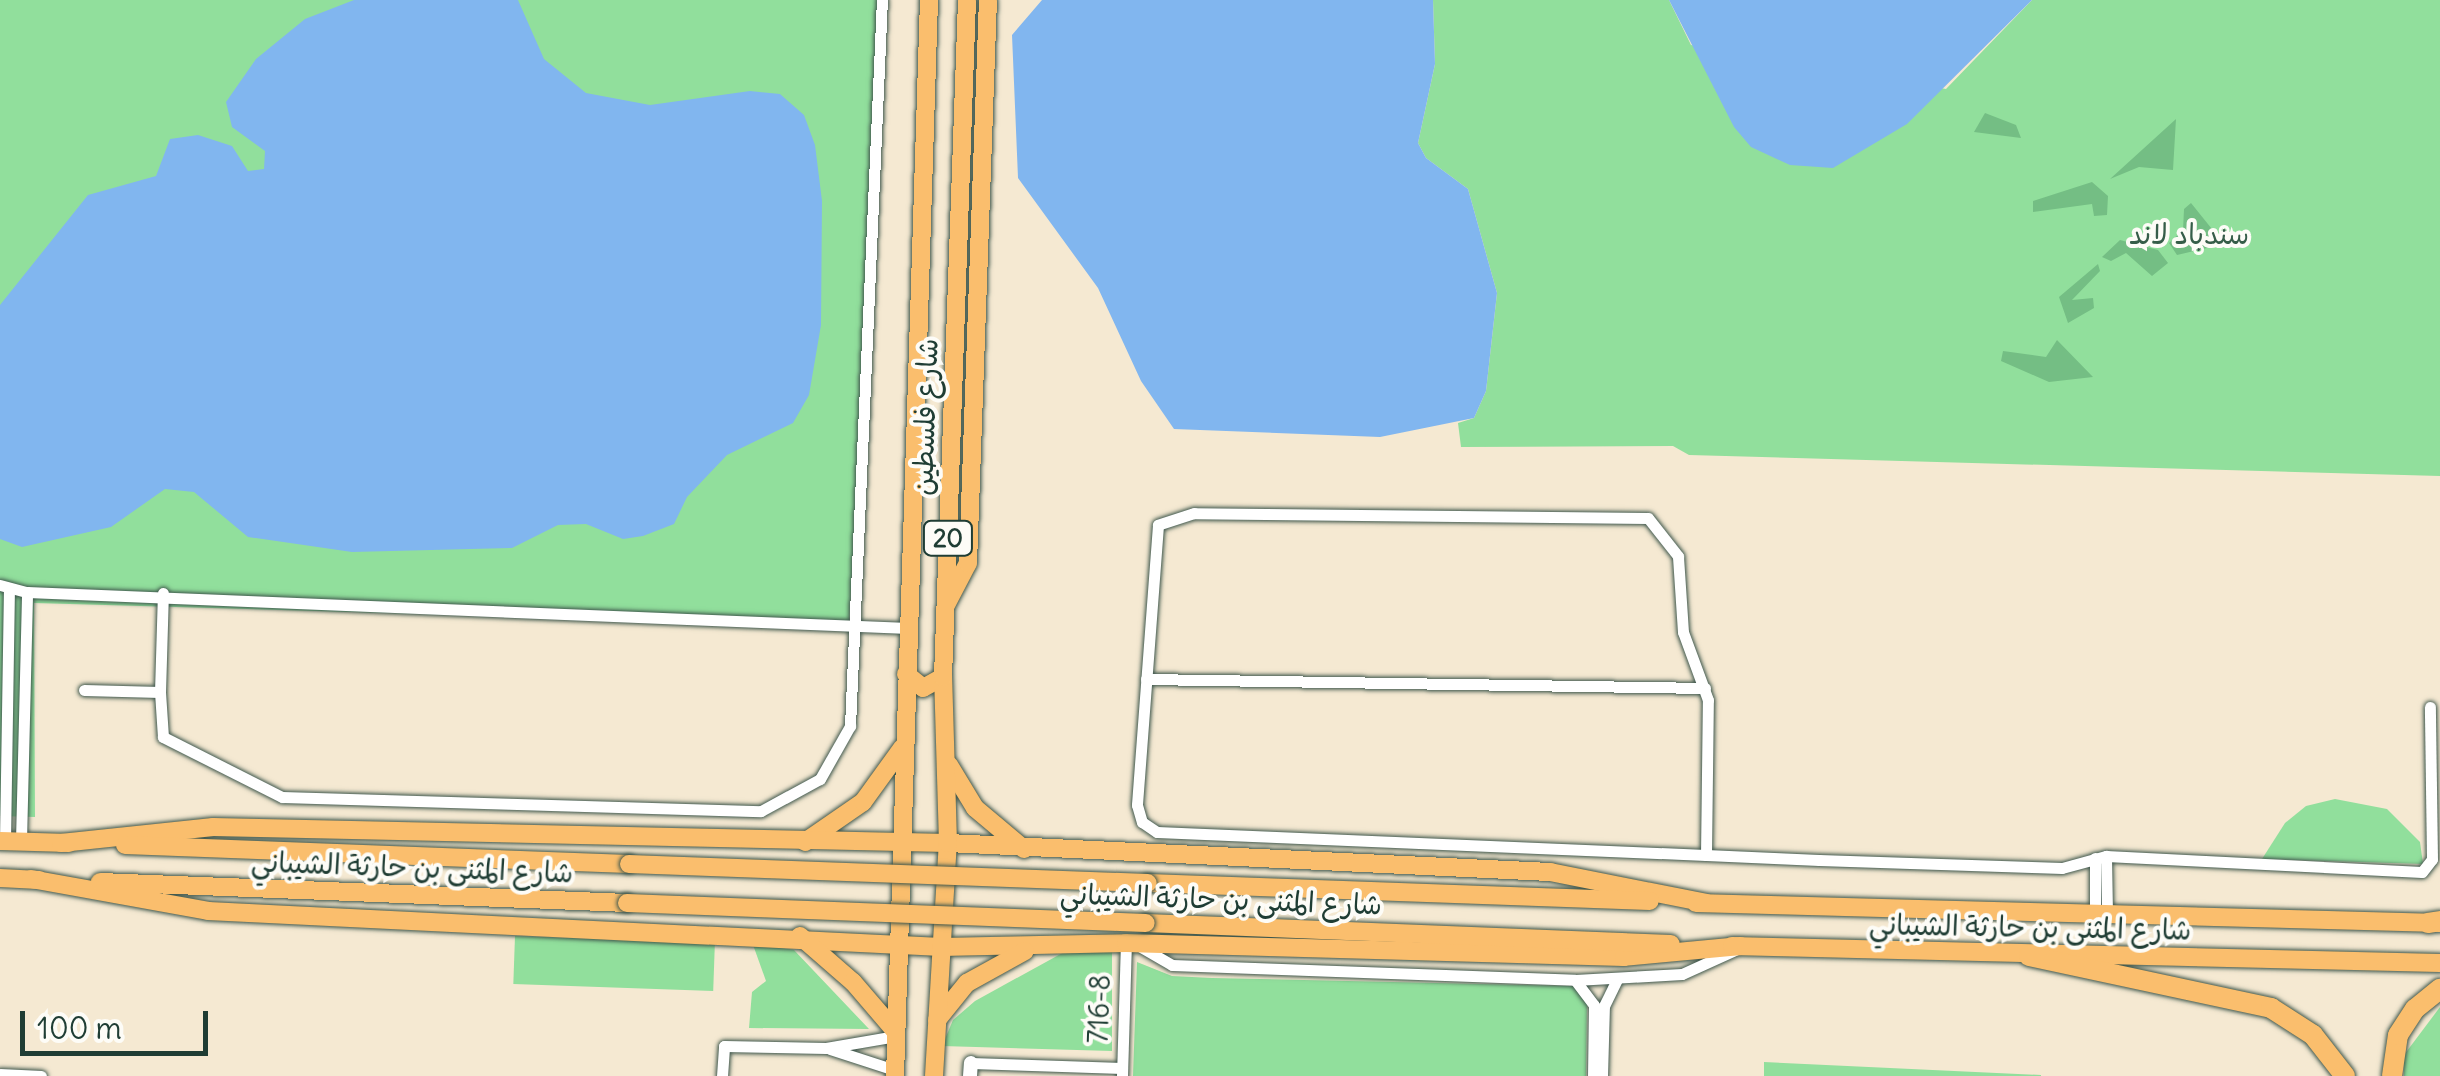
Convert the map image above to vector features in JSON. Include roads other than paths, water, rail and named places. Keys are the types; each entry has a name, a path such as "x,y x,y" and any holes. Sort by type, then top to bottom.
{"highway":[{"path":"2030,956 2270,1008 2313,1035 2345,1076"},
{"path":"2392,1076 2398,1035 2415,1009 2440,990"}],"main road":[{"name":"شارع فلسطين","path":"895,1073 929,0"},
{"name":"شارع فلسطين","path":"934,1076 948,843 944,676 967,0"},
{"path":"946,606 968,563 988,0"},
{"path":"959,228 979,266"},
{"path":"906,674 923,688 944,676"},
{"path":"804,842 864,802 904,743"},
{"path":"944,747 960,790 1024,849"},
{"path":"61,843 213,827 948,843 1550,872 1706,903"},
{"name":"شارع المثنى بن حارثة الشيباني","path":"8,841 1706,903 2436,922"},
{"name":"شارع المثنى بن حارثة الشيباني","path":"0,878 1740,946 2440,963"},
{"path":"31,879 208,911 799,936 941,946 1130,943 1624,957 1740,946"},
{"path":"799,936 854,982 896,1034"},
{"path":"936,1020 981,972 1034,947"}],"street":[{"path":"163,593 162,736 282,797 761,811 820,779 850,726 882,0"},
{"path":"1706,855 1705,688 1683,632 1678,556 1648,518 1170,516 1158,525 1137,805 1142,822 1157,832 1706,855 2062,868 2100,857 2425,871 2432,859 2430,707"},
{"path":"8,841 3,792 4,586 27,592 163,593 908,628"},
{"path":"8,841 22,792 27,592"},
{"path":"1146,679 1705,688"},
{"path":"84,690 160,692"},
{"path":"3,792 22,792"},
{"path":"2100,857 2101,914"},
{"path":"1130,943 1172,965 1575,980 1698,970 1740,946"},
{"name":"716-8","path":"1122,1072 1130,943"},
{"path":"1602,1076 1604,1006 1618,979"},
{"path":"1575,980 1594,1006 1593,1076"},
{"path":"722,1076 724,1046 826,1048 896,1034"},
{"path":"826,1048 895,1073"},
{"path":"970,1070 1122,1072"},
{"path":"0,1074 41,1076"}],"water":[{"path":"354,0 518,0 544,59 586,93 650,105 750,91 780,94 804,115 815,145 822,201 821,325 809,395 793,423 727,455 687,497 674,524 623,539 586,524 558,525 512,548 352,552 248,537 194,492 165,489 111,527 22,547 0,539 0,305 88,195 156,176 170,139 198,135 232,146 248,171 264,169 265,151 232,127 226,102 256,59 305,19"},
{"path":"1042,0 1433,0 1435,64 1418,143 1426,158 1468,189 1497,293 1486,391 1474,418 1380,437 1174,429 1141,381 1098,288 1018,178 1012,35"},
{"path":"1669,0 2032,0 1907,124 1833,168 1790,165 1751,147 1734,127"}],"park label":[{"name":"سندباد لاند","path":"2189,234"}]}
